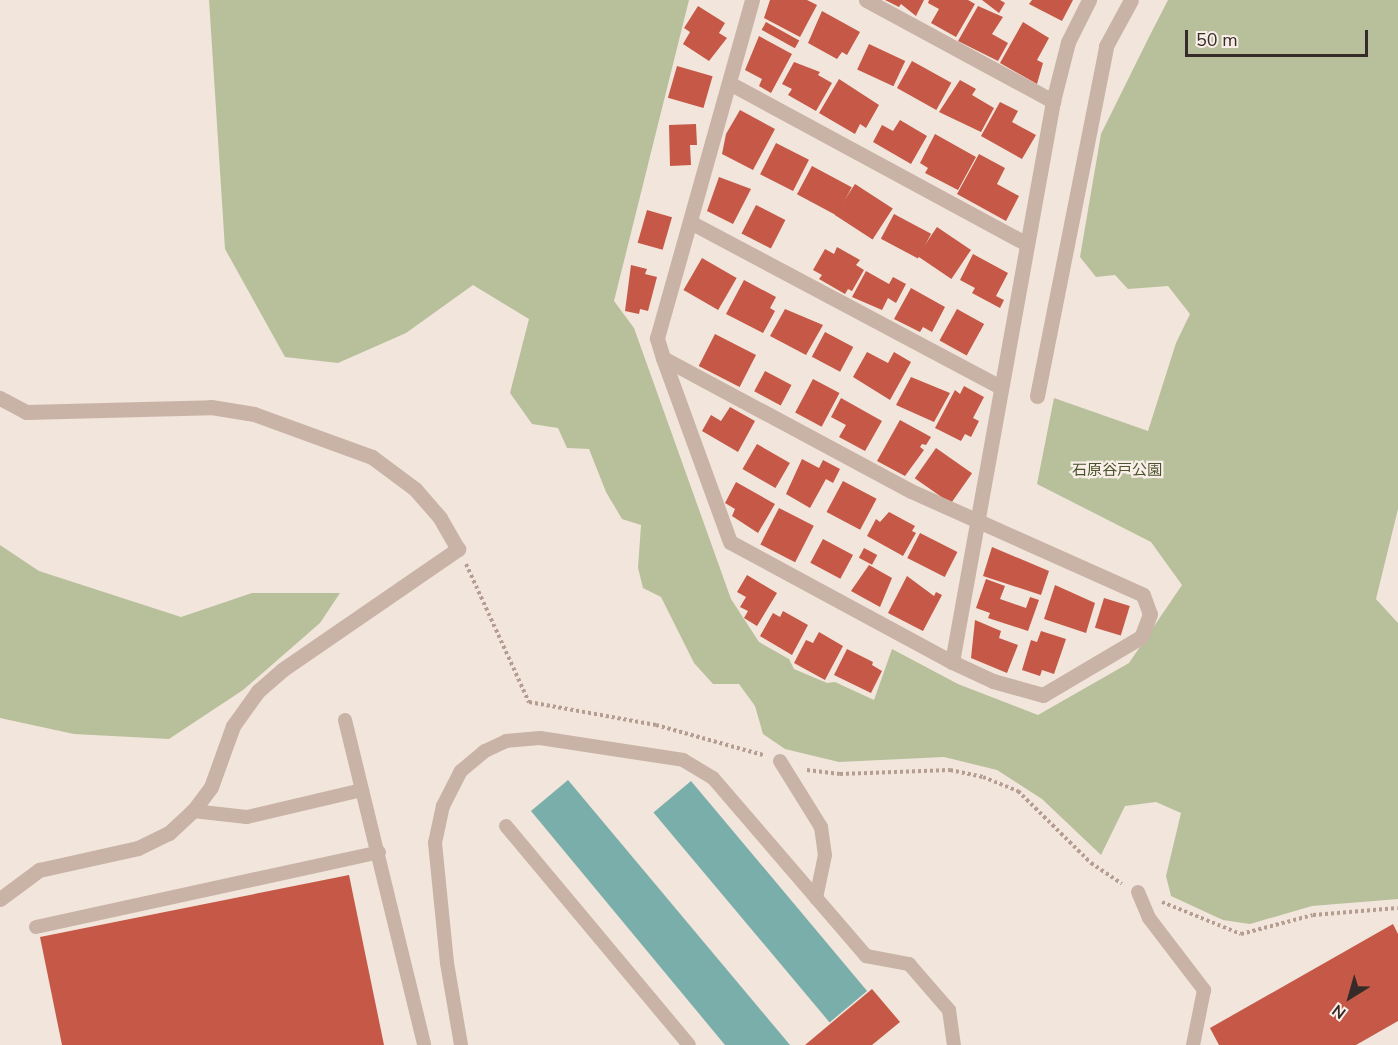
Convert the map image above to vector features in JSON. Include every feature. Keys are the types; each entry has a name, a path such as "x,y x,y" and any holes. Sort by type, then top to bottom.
{"street":[{"path":"663,358 911,491 1143,595 1150,614 1141,637 1043,695 993,681 952,662 730,542 663,358 657,338 692,223 752,0"},
{"path":"866,0 1053,101"},
{"path":"952,662 1053,101 1068,42 1089,0"},
{"path":"1037,396 1106,46 1131,0"},
{"path":"731,84 1027,244"},
{"path":"692,223 1000,387"},
{"path":"0,398 26,412 211,406 288,425 372,457 414,489 440,518 458,549 282,670 258,691 233,726 211,787 193,811 169,833 138,848 39,870 0,899"}],"lane":[{"path":"345,720 379,852 424,1045"},
{"path":"461,1045 447,963 435,843 442,806 461,771 506,741 540,738 683,760 712,778 866,956 909,964 949,1010 954,1045"},
{"path":"780,761 821,827 825,855 816,898"},
{"path":"193,811 247,816 362,790"},
{"path":"506,826 689,1045"},
{"path":"36,927 379,852"},
{"path":"1138,892 1149,918 1204,990 1193,1045"}],"path":[{"path":"458,549 529,702 656,725 812,771 840,774 950,770 983,777 1018,791 1091,863 1138,892 1241,934 1313,915 1398,908"}],"green space":[{"name":"石原谷戸公園","path":"209,0 689,0 614,301 634,328 731,599 759,642 789,659 794,669 827,683 835,682 874,700 892,649 958,684 1038,715 1129,663 1182,585 1151,542 1037,484 1054,398 1148,431 1176,343 1190,314 1168,286 1128,289 1115,275 1096,277 1080,257 1101,134 1149,37 1168,0 1398,0 1398,509 1376,599 1398,623 1398,899 1312,906 1250,924 1223,920 1171,896 1166,876 1181,813 1156,802 1125,806 1101,855 1042,799 997,770 944,757 839,762 785,749 763,734 755,706 739,684 713,684 694,663 661,597 643,588 638,568 641,525 622,519 606,492 589,449 567,448 558,428 532,424 510,393 529,319 473,285 406,333 338,363 285,357 225,249"},
{"path":"0,545 39,571 181,617 252,593 340,593 320,623 243,690 169,739 74,734 0,718"}],"water":[{"path":"568,780 790,1045 725,1045 531,811"},
{"path":"691,781 867,991 830,1022 653,812"}],"building":[{"path":"770,0 807,0 817,5 800,37 764,18"},
{"path":"885,0 924,0 916,16 901,4 899,7"},
{"path":"929,0 968,0 975,4 956,37 931,23 939,9 928,3"},
{"path":"982,0 1000,0 1005,3 999,13"},
{"path":"1032,0 1073,0 1062,21 1029,4"},
{"path":"698,6 725,23 719,33 727,38 709,61 683,44 690,32 684,28"},
{"path":"978,6 1003,17 992,34 1008,43 998,61 958,41"},
{"path":"822,11 860,32 847,55 842,52 837,59 808,43"},
{"path":"766,22 799,40 795,48 762,30"},
{"path":"1023,22 1049,38 1037,60 1043,63 1037,84 1000,63"},
{"path":"759,36 792,54 771,93 759,86 762,79 745,70"},
{"path":"869,44 905,61 893,86 857,69"},
{"path":"912,61 951,83 936,110 897,88"},
{"path":"794,62 820,72 818,75 832,83 816,111 788,95 792,89 782,84"},
{"path":"677,66 713,76 703,108 668,98"},
{"path":"839,79 879,105 866,128 860,124 855,134 819,113"},
{"path":"960,80 976,89 972,95 994,108 981,132 939,112"},
{"path":"1000,102 1018,111 1012,122 1036,135 1022,159 981,136"},
{"path":"740,110 775,129 753,170 722,154 726,134"},
{"path":"900,120 927,136 911,164 873,142 882,125 893,131"},
{"path":"696,124 697,145 690,145 691,165 670,166 669,125"},
{"path":"935,134 976,157 958,190 925,173 928,168 920,163"},
{"path":"776,143 809,160 793,191 760,174"},
{"path":"979,154 1005,168 997,184 1019,196 1006,221 957,194"},
{"path":"812,166 852,187 837,215 797,194"},
{"path":"719,177 751,189 733,224 707,211"},
{"path":"855,184 893,209 873,240 835,215"},
{"path":"756,205 785,220 771,248 741,234"},
{"path":"647,210 672,217 663,250 638,243"},
{"path":"894,214 931,234 918,258 881,239"},
{"path":"937,227 971,250 951,279 917,256"},
{"path":"837,247 860,260 856,265 864,270 852,291 848,289 845,294 819,279 822,275 813,270 825,249 834,254"},
{"path":"973,254 1008,273 996,296 1004,300 1000,308 972,293 975,288 960,280"},
{"path":"702,258 737,278 718,310 684,290"},
{"path":"631,265 647,269 645,274 657,277 648,311 640,309 639,314 625,311"},
{"path":"866,271 889,284 893,277 906,284 896,303 888,298 882,310 852,297"},
{"path":"744,280 776,297 770,308 775,311 763,333 726,314"},
{"path":"911,288 945,307 932,332 923,327 920,332 894,319"},
{"path":"785,309 823,325 806,355 770,336"},
{"path":"957,309 984,324 967,356 940,340"},
{"path":"825,332 853,347 840,372 812,357"},
{"path":"715,334 756,355 740,387 699,366"},
{"path":"867,352 888,363 894,352 911,362 890,400 853,377"},
{"path":"765,371 791,385 781,405 754,391"},
{"path":"911,377 950,393 934,422 896,405"},
{"path":"813,379 839,393 822,427 795,413"},
{"path":"964,386 984,397 973,418 979,421 971,437 965,434 961,441 935,428 955,390 960,394"},
{"path":"841,398 882,421 865,451 839,437 846,425 831,417"},
{"path":"730,407 755,421 738,452 702,431 711,415 721,421"},
{"path":"900,420 931,437 926,445 922,444 920,447 924,450 905,476 877,461"},
{"path":"757,444 790,463 775,488 742,469"},
{"path":"936,448 972,473 951,504 915,478"},
{"path":"802,459 819,468 823,460 840,469 833,483 826,479 810,508 786,494"},
{"path":"843,481 877,499 860,530 827,512"},
{"path":"736,482 775,504 758,533 732,516 735,509 725,503"},
{"path":"779,508 814,526 795,562 760,545"},
{"path":"889,512 915,526 912,531 916,533 903,556 867,536 876,519 880,522"},
{"path":"920,533 957,552 945,577 907,558"},
{"path":"823,539 853,555 840,579 810,563"},
{"path":"992,547 1049,571 1041,595 983,576"},
{"path":"864,548 877,555 872,565 859,558"},
{"path":"869,565 892,578 880,607 851,591"},
{"path":"747,575 777,593 757,626 744,618 748,611 740,607 746,597 737,592"},
{"path":"907,576 934,596 936,592 942,595 923,631 888,613"},
{"path":"986,579 1005,586 1000,599 1026,608 1030,597 1039,600 1028,631 988,618 990,613 976,608"},
{"path":"1055,585 1095,603 1086,633 1044,619"},
{"path":"1104,598 1130,606 1121,636 1095,628"},
{"path":"783,611 808,625 792,655 760,636 773,613 780,617"},
{"path":"975,620 1001,631 999,638 1018,645 1007,673 971,658"},
{"path":"1041,631 1066,639 1054,674 1042,670 1040,676 1022,670 1031,640 1037,642"},
{"path":"819,632 843,646 825,680 794,663 806,640 813,643"},
{"path":"847,649 873,662 872,665 882,671 871,693 834,675"},
{"path":"349,875 384,1045 62,1045 40,937"},
{"path":"1393,924 1398,934 1398,1021 1356,1045 1219,1045 1210,1028"},
{"path":"872,989 900,1022 872,1045 805,1045"}]}
